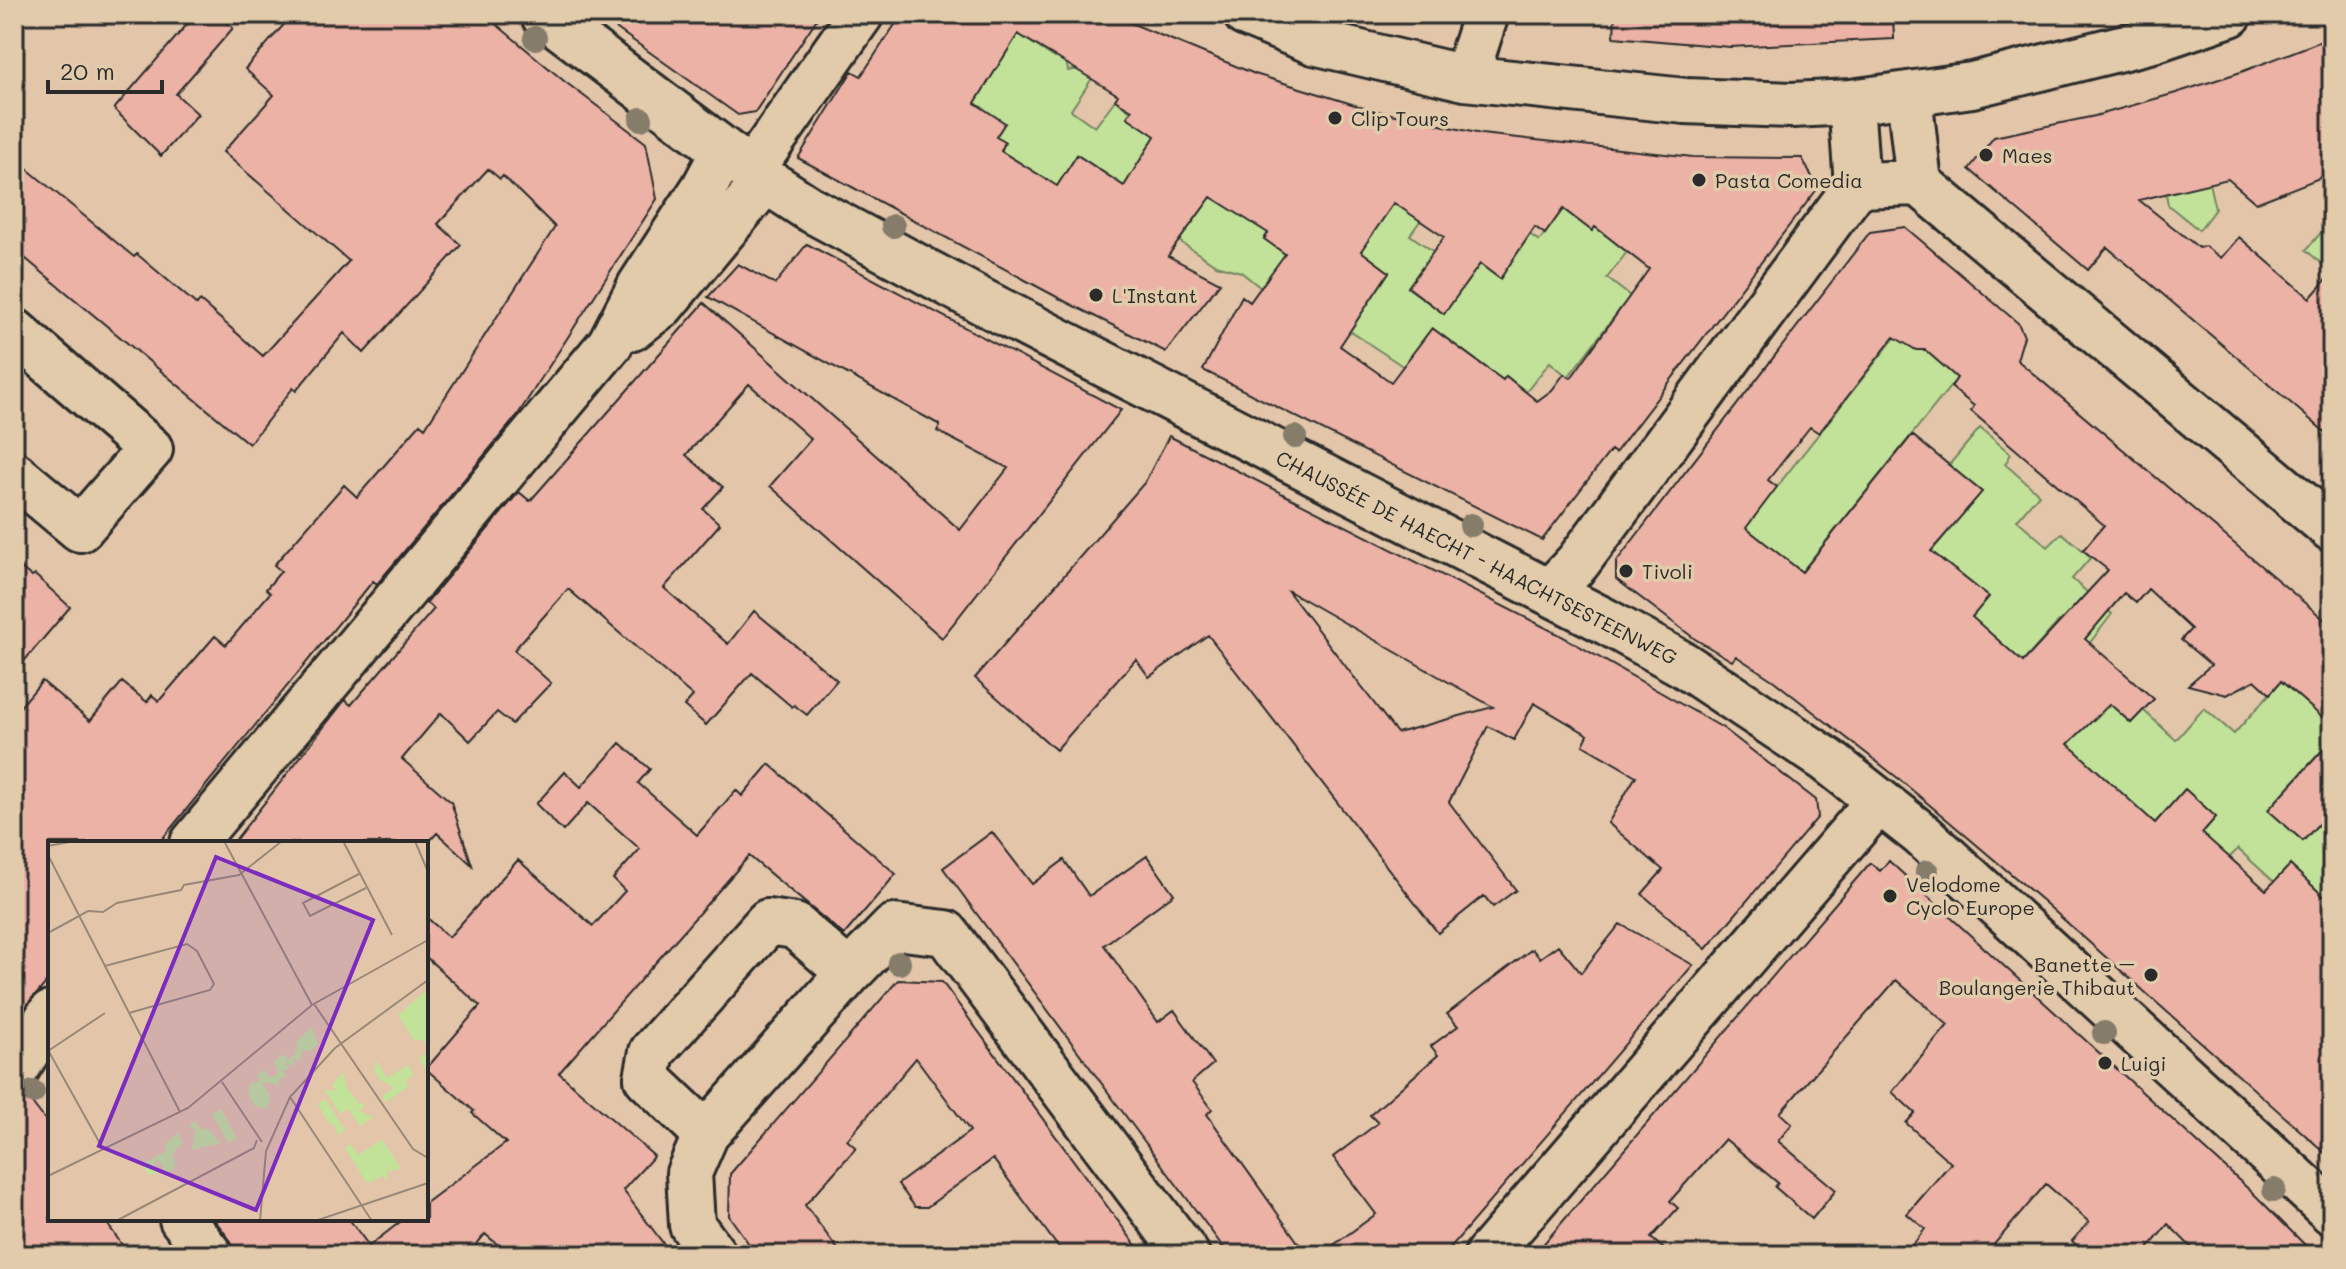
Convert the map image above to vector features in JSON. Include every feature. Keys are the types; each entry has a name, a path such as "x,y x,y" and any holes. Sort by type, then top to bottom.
{"street":[{"name":"CHAUSSÉE DE HAECHT - HAACHTSESTEENWEG","path":"543,14 747,168 808,208 983,302 1550,592 1684,665 1827,760 1921,834 2332,1212"},
{"path":"195,841 610,344 640,286 704,188 747,168 861,14"},
{"path":"1246,14 1314,42 1465,78 1685,101 1792,105 1851,102 1972,85 2153,40 2230,14"},
{"path":"1465,78 1486,14"},
{"path":"1909,95 1919,183"},
{"path":"1550,592 1578,562 1857,185 1851,102"},
{"path":"1857,185 1919,183 2332,529"},
{"path":"14,331 150,449 80,529 14,474"},
{"path":"1487,1255 1878,802"},
{"path":"706,1134 647,1078 652,1052 695,1002 768,922 795,926 849,973"},
{"path":"714,1255 692,1225 689,1173 706,1134 894,927 946,933 1187,1255"},
{"path":"184,1221 210,1255"}],"green space":[{"path":"1018,34 1055,58 1059,52 1065,55 1068,71 1092,66 1097,71 1071,110 1095,127 1115,100 1131,111 1128,117 1409,180 1435,200 1410,235 1434,252 1408,288 1443,313 1512,221 1539,241 1563,209 1592,230 1595,226 1627,252 1607,278 1630,296 1568,377 1550,362 1526,392 1506,376 1491,395 1487,368 1433,329 1404,367 1350,331 1389,272 1331,230 1261,288 1241,272 1216,265 1179,241 1214,193 1124,186 1077,155 1056,188 1001,151 1005,143 999,139 987,158 948,69 1003,58"},
{"path":"2164,182 2209,183 2215,209 2199,230 2168,205"},
{"path":"2332,220 2332,273 2306,250"},
{"path":"1901,330 1958,377 1800,574 1745,527"},
{"path":"1980,428 2011,454 2005,464 2039,494 2017,520 2048,547 2062,533 2091,557 2072,579 2112,614 2088,645 2059,621 2023,662 1914,572 1981,492 1949,465"},
{"path":"2281,681 2311,707 2332,716 2332,739 2268,810 2303,841 2332,809 2332,904 2308,882 2293,899 2238,849 2229,858 2202,833 2216,817 2185,790 2154,824 2092,766 2031,760 2110,704 2131,723 2143,710 2176,740 2204,708 2234,734"}],"building":[{"path":"196,14 217,14 233,28 176,94 198,114 161,156 114,109"},
{"path":"293,14 484,14 564,81 646,143 657,199 517,416 377,584 373,581 161,841 48,841 48,980 14,1022 14,714 42,681 90,721 122,682 147,702 152,695 159,701 215,636 226,645 270,593 266,589 281,571 274,565 344,485 357,497 420,424 425,428 555,227 503,176 500,179 488,169 438,224 461,245 364,353 344,333 296,391 293,388 249,444 14,249 14,158 134,257 137,254 197,305 200,301 263,356 349,261 223,152 274,95 245,69"},
{"path":"596,14 820,14 755,112 738,115"},
{"path":"902,14 1109,14 1255,74 1368,109 1481,134 1693,157 1802,158 1818,188 1615,453 1611,450 1542,540 1203,370 1242,296 1250,302 1285,254 1264,239 1268,233 1211,197 1168,256 1220,283 1166,352 798,158 852,71 861,76","holes":["1018,34 1118,95 1115,100 1132,110 1127,117 1155,136 1124,186 1077,155 1057,186 1001,151 1005,142 996,137 1005,123 975,103","1394,203 1444,237 1408,287 1444,314 1480,264 1500,279 1535,227 1545,234 1563,209 1592,231 1595,227 1649,269 1571,378 1564,374 1552,390 1537,401 1506,376 1503,380 1432,328 1391,382 1340,346 1389,272 1361,251"]},
{"path":"1615,14 1893,14 1894,39 1730,47 1614,37"},
{"path":"2332,37 2332,173 2256,203 2228,179 2139,200 2199,248 2205,246 2221,258 2239,237 2310,298 2332,273 2332,438 2107,247 2088,270 1969,169 1994,137 2095,116 2176,93"},
{"path":"1905,227 2018,323 2024,336 2017,360 2332,626 2332,726 2281,681 2270,694 2255,680 2227,695 2188,685 2211,665 2181,640 2191,629 2148,589 2136,603 2124,593 2085,639 2154,699 2131,723 2110,704 2068,744 2155,823 2185,789 2216,817 2202,833 2266,890 2290,865 2332,904 2332,1159 2044,902 1899,779 1774,681 1736,656 1732,661 1695,639 1616,579 1616,562 1870,232","holes":["1894,337 1916,350 1925,350 1957,378 1951,387 1974,406 1971,411 2104,525 2083,550 2108,570 2023,662 1972,617 1989,597 1931,551 1982,492 1912,435 1802,572 1746,528 1777,487 1768,480 1810,427 1819,433"]},
{"path":"807,244 1121,410 942,638 770,486 811,439 749,384 686,455 723,487 703,509 720,524 664,588 728,644 754,611 837,680 807,715 794,705 792,707 752,673 706,725 684,706 693,696 568,589 514,650 551,683 512,724 497,712 470,741 441,713 402,759 451,802 472,865 437,833 428,843 235,841 345,700 351,705 434,609 426,603 519,492 530,501 704,303 960,530 1008,468 937,431 940,425 708,297 738,264 775,284"},
{"path":"1169,436 1558,634 1723,728 1816,800 1818,817 1706,949 1642,894 1663,870 1608,823 1636,776 1583,745 1588,735 1534,703 1514,740 1488,726 1449,802 1516,890 1493,907 1484,896 1438,933 1208,635 1149,677 1136,659 1056,750 975,678 1145,482","holes":["1287,590 1493,707 1397,733"]},
{"path":"14,562 32,577 35,575 70,607 14,673"},
{"path":"2332,740 2332,809 2303,841 2268,810"},
{"path":"620,743 650,769 638,783 697,835 736,790 742,796 769,764 896,874 844,935 749,856 559,1073 654,1156 623,1190 672,1255 510,1255 485,1234 468,1255 234,1255 230,1240 216,1221 350,1221 369,1246 401,1221 428,1221 428,1202 506,1143 428,1071 428,1067 480,1006 428,959 428,919 449,937 518,860 593,926 625,891 613,879 640,849 588,803 563,831 536,804 565,772 581,787"},
{"path":"992,832 1032,884 1064,860 1089,896 1147,856 1174,894 1104,945 1158,1022 1174,1010 1213,1064 1192,1082 1212,1109 1207,1114 1307,1255 1229,1255 943,868"},
{"path":"1889,861 2255,1195 2315,1255 2199,1255 2168,1224 2143,1255 2088,1255 2072,1241 2089,1222 2046,1184 1985,1255 1905,1255 1925,1229 1907,1214 1951,1163 1906,1123 1915,1113 1892,1092 1948,1025 1896,980 1780,1113 1792,1124 1778,1141 1836,1190 1812,1219 1775,1187 1778,1183 1725,1139 1670,1201 1678,1208 1651,1238 1671,1255 1534,1255 1870,863 1880,871"},
{"path":"1620,924 1693,965 1444,1255 1320,1255 1376,1214 1333,1157 1378,1123 1370,1115 1438,1055 1431,1046 1458,1026 1447,1014 1532,949 1540,958 1558,945 1581,973"},
{"path":"898,980 942,982 1143,1255 1064,1255 993,1159 927,1207 915,1207 898,1184 970,1131 916,1058 847,1140 856,1148 805,1205 842,1255 757,1255 729,1216 730,1174"},
{"path":"26,1095 48,1123 48,1221 105,1221 129,1255 32,1255 14,1240 14,1098"}],"place":[{"name":"Clip Tours","path":"1335,118"},
{"name":"Maes","path":"1986,155"},
{"name":"Pasta Comedia","path":"1699,180"},
{"name":"L'Instant","path":"1096,295"},
{"name":"Tivoli","path":"1626,571"},
{"name":"Velodome Cyclo Europe","path":"1890,896"},
{"name":"Banette – Boulangerie Thibaut","path":"2151,975"},
{"name":"Luigi","path":"2105,1063"}]}
